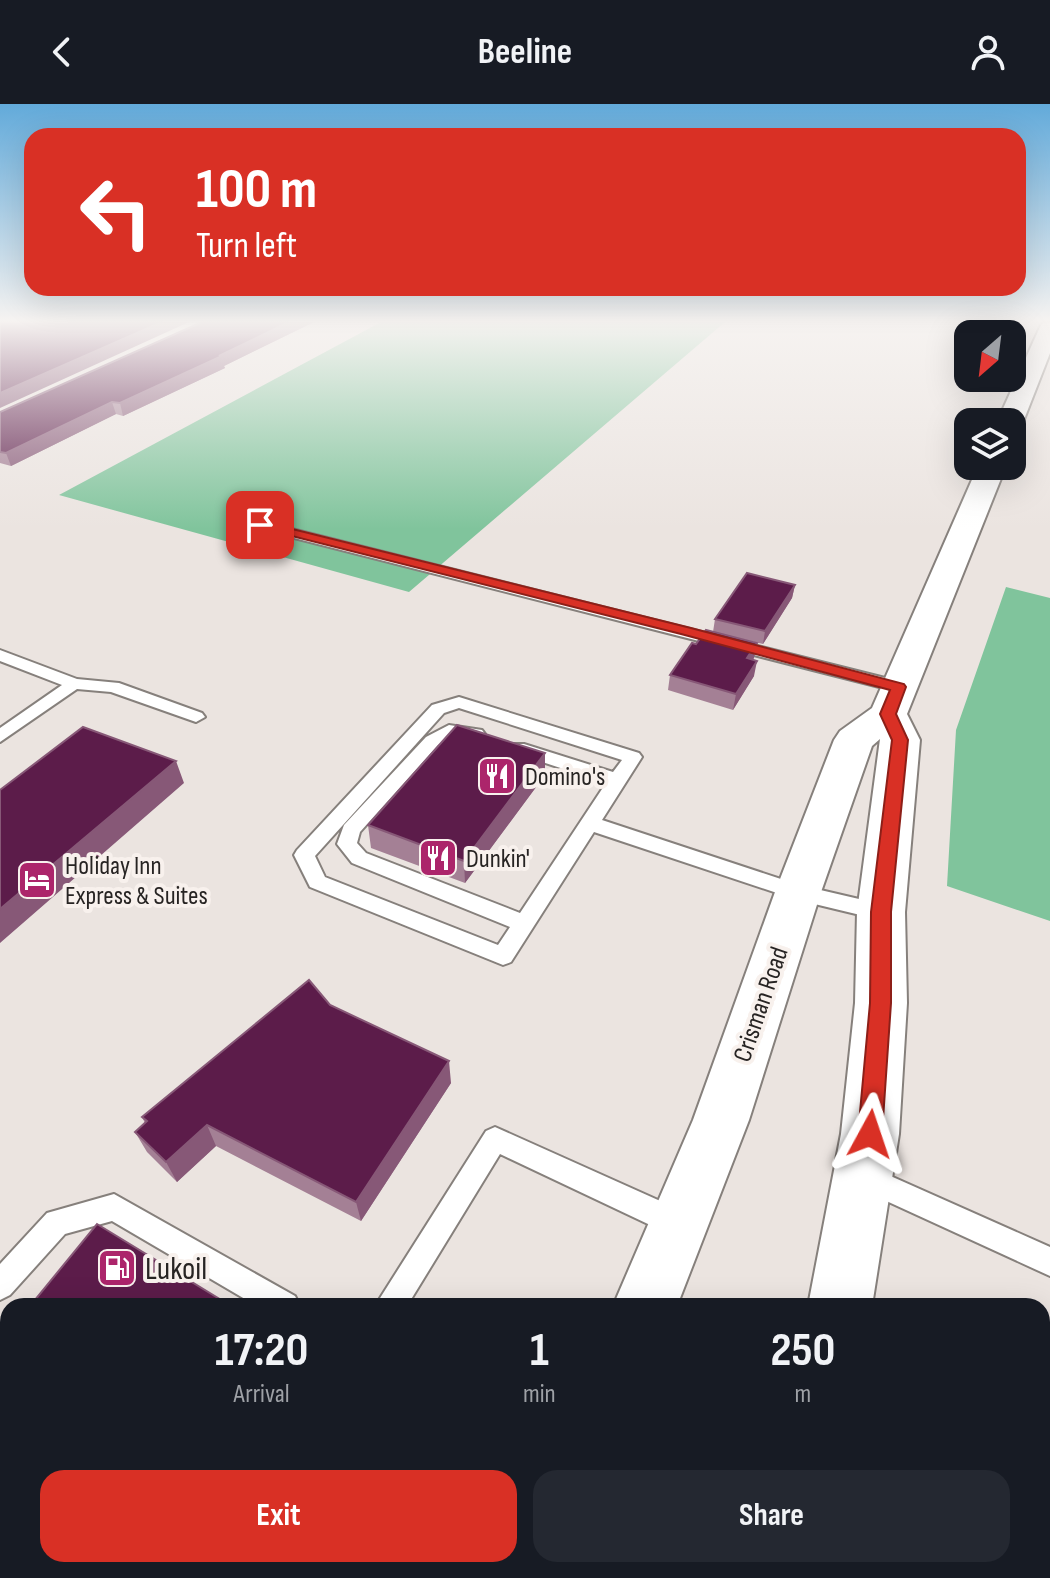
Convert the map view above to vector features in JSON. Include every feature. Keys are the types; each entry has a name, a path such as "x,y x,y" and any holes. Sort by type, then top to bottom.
{"main road":[{"name":"Crisman Road","path":"648,1298 721,1120 798,892 854,740 893,700 986,480"},
{"path":"841,1298 870,1134 881,1003 881,912 900,740 893,700"}],"lane":[{"path":"260,525 686,631 893,700"},
{"path":"0,655 74,684 113,687 196,717"},
{"path":"0,736 74,684"},
{"path":"459,702 633,757 617,780 503,956 317,882 304,855 438,709 459,702"},
{"path":"525,924 359,858 347,844 351,830 432,741 449,731 472,733 617,780"},
{"path":"591,824 798,892 881,912"},
{"path":"395,1298 495,1139 680,1225"},
{"path":"862,1177 1050,1262"},
{"path":"0,1285 57,1223 114,1207 271,1298"}],"green space":[{"path":"253,391 644,391 409,592 59,495"},
{"path":"1006,587 1050,598 1050,921 947,886 956,730"}],"building":[{"path":"48,391 147,391 120,403 112,402 6,453 0,452 0,412"},
{"path":"747,573 795,585 765,631 715,619"},
{"path":"706,630 757,643 747,658 757,661 736,694 670,675 692,643 696,644"},
{"path":"457,725 545,753 464,861 368,825"},
{"name":"Holiday Inn Express & Suites","path":"83,727 176,761 0,909 0,790"},
{"path":"309,980 330,1005 449,1061 356,1202 207,1125 166,1162 135,1132 147,1121 142,1117"},
{"name":"Lukoil","path":"97,1224 218,1298 37,1298"}],"place":[{"name":"Domino's","path":"497,776"},
{"name":"Dunkin'","path":"438,858"},
{"name":"Holiday Inn Express & Suites","path":"37,880"},
{"name":"Lukoil","path":"117,1268"}],"route":[{"path":"260,525 899,687 888,714 900,740 881,912 881,1003 870,1134"}]}
